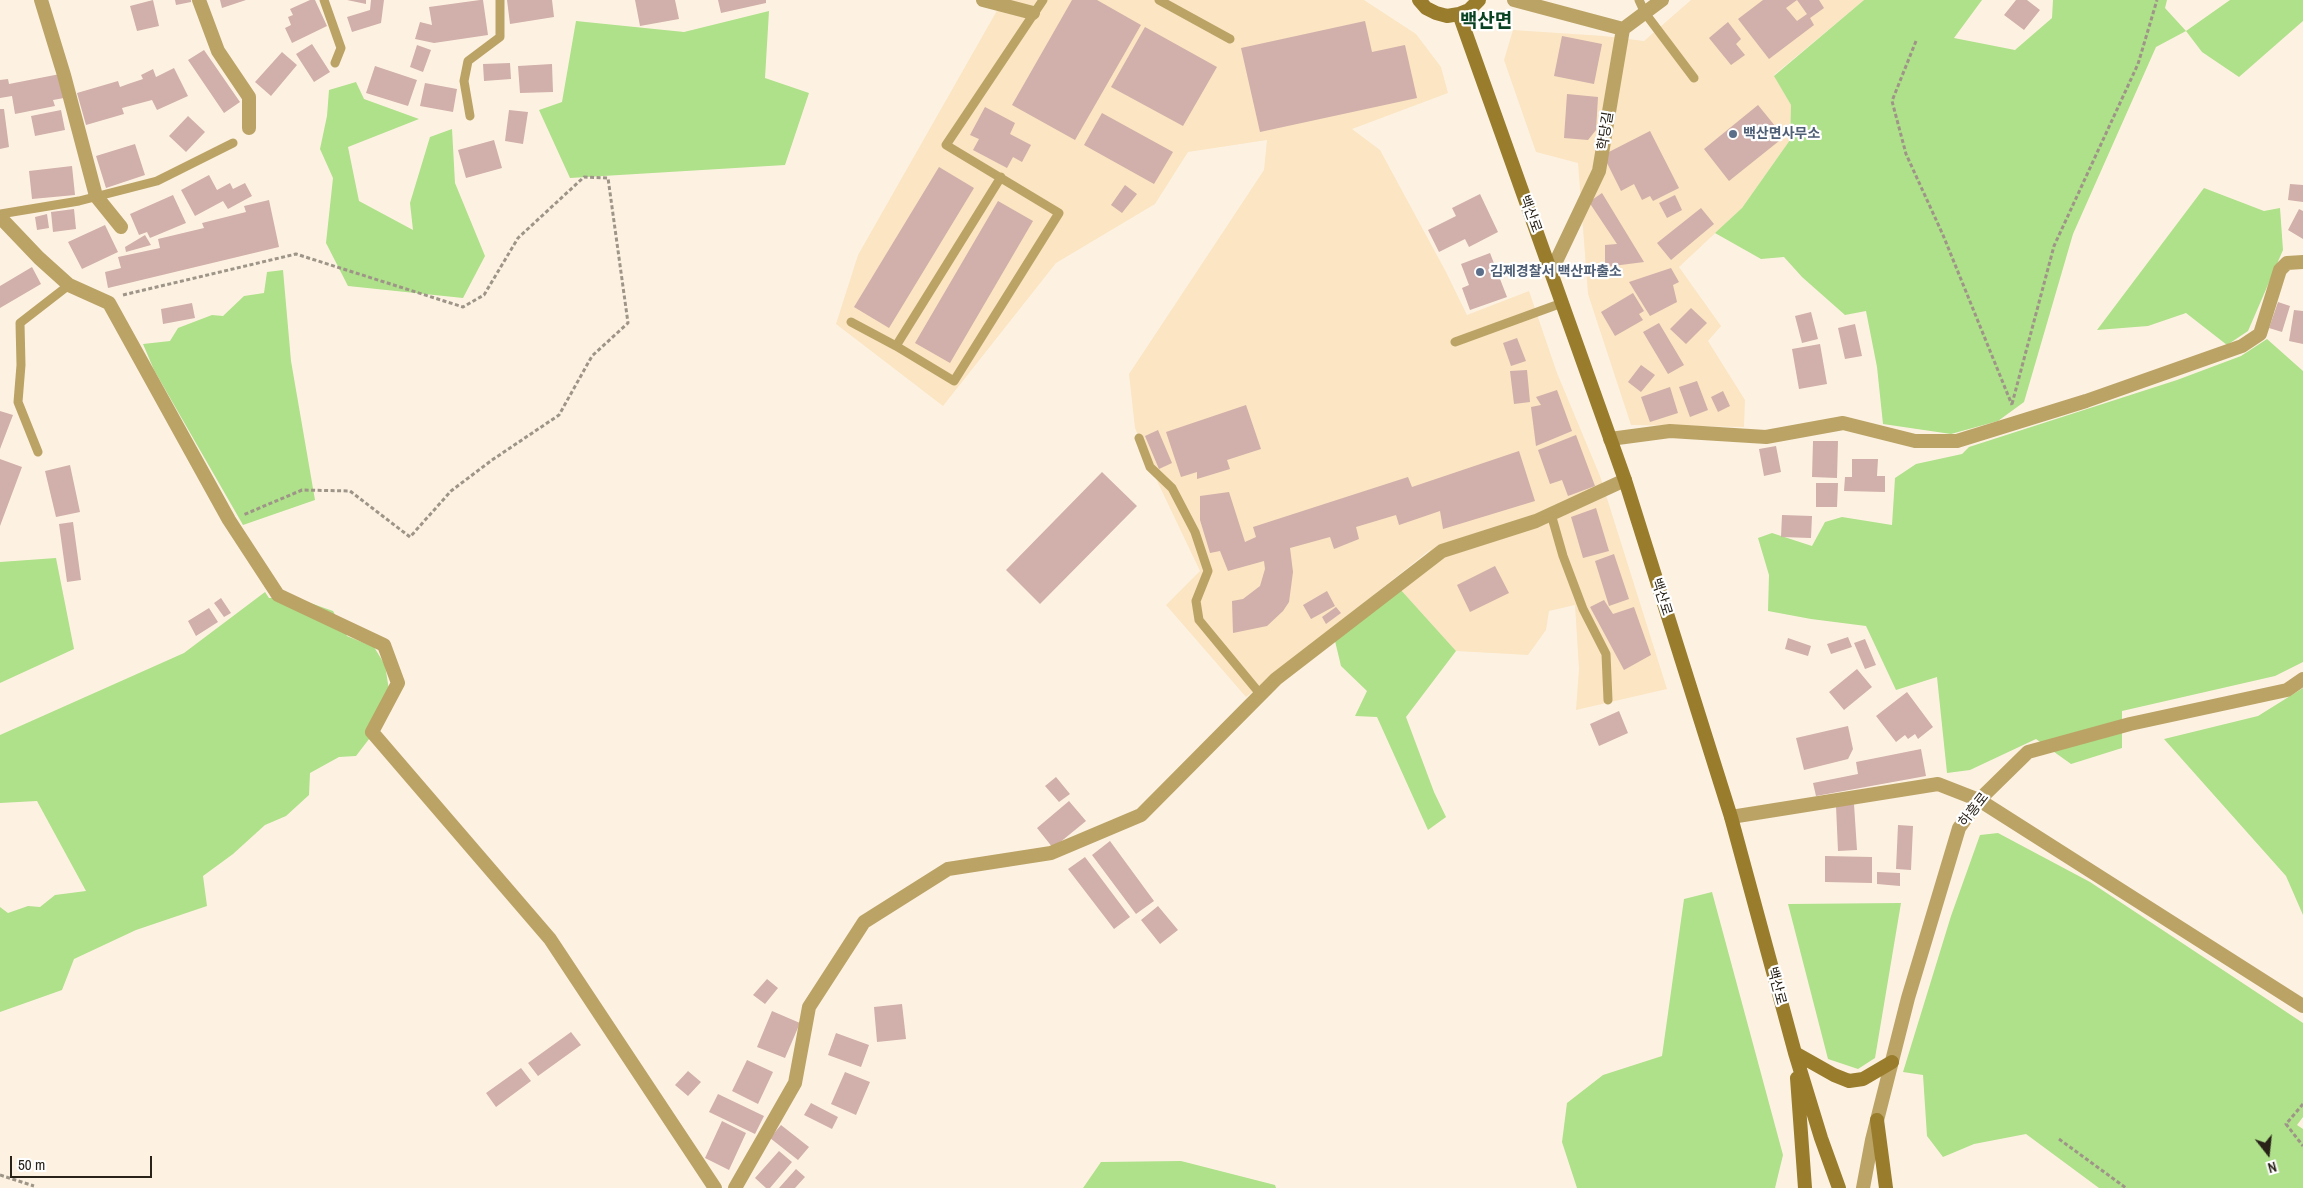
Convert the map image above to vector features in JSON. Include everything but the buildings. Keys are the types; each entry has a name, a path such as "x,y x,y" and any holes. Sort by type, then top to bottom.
{"main road":[{"path":"1419,0 1426,8 1447,16 1469,10 1479,0"},
{"name":"백산로","path":"1459,14 1624,480 1731,817 1795,1053 1821,1138 1839,1188"},
{"path":"1795,1053 1834,1075 1849,1081 1863,1079 1892,1062"},
{"path":"1795,1053 1805,1188"},
{"path":"1877,1120 1886,1188"}],"street":[{"path":"41,0 96,196 120,227"},
{"path":"199,0 218,51 249,97 249,128"},
{"path":"983,0 1034,13"},
{"path":"1514,0 1623,29 1662,0"},
{"name":"학당길","path":"1550,272 1599,171 1623,29"},
{"path":"0,216 39,258 69,285 109,303 229,520 278,595 384,645 398,683 372,732 550,939 715,1188"},
{"path":"1610,439 1670,431 1766,437 1842,423 1915,441 1957,441 2086,401 2242,346 2260,334 2280,270 2287,263 2303,262"},
{"path":"735,1188 760,1141 795,1083 809,1007 864,922 948,869 1050,853 1141,815 1276,679 1442,551 1536,521 1624,480"},
{"name":"하흥로","path":"1863,1188 1877,1120 1892,1062 1958,828 1979,800 2028,752 2130,724 2287,690 2303,679"},
{"path":"1731,817 1938,784 1979,800 2303,1006"}],"lane":[{"path":"324,0 341,48 335,63"},
{"path":"470,116 464,81 468,61 500,37 500,0"},
{"path":"850,322 896,346 954,381 1059,213 946,145 1043,0"},
{"path":"1159,0 1230,39"},
{"path":"1639,0 1645,13 1694,78"},
{"path":"0,216 157,181 233,143"},
{"path":"896,346 1001,177"},
{"path":"38,452 18,402 21,365 20,323 69,285"},
{"path":"1455,342 1562,303"},
{"path":"1139,438 1150,467 1172,488 1195,532 1208,571 1196,601 1199,620 1261,695"},
{"path":"1551,514 1563,556 1583,609 1606,654 1608,700"}],"path":[{"path":"2012,404 2054,246 2096,159 2138,64 2157,0"},
{"path":"1916,41 1892,100 1906,154 1943,235 2019,422"},
{"path":"103,300 296,254 463,307 484,295 518,238 584,177 608,178 628,323 592,356 558,416 492,460 451,491 410,537 350,491 302,490 229,520"},
{"path":"2303,1104 2286,1124 2303,1146"},
{"path":"2059,1139 2126,1188"},
{"path":"0,1175 34,1186"}],"shaded area":[{"path":"1003,0 1364,0 1416,34 1441,67 1448,93 1352,129 1380,150 1467,315 1529,291 1557,373 1600,476 1667,689 1576,710 1579,669 1575,605 1549,611 1546,630 1528,655 1456,651 1400,589 1431,549 1246,697 1166,605 1200,571 1159,485 1135,428 1129,374 1264,170 1267,140 1188,152 1155,204 1056,263 943,406 836,324 858,255"},
{"path":"1691,0 1864,0 1774,75 1791,105 1790,140 1742,208 1679,267 1721,326 1708,341 1745,400 1744,427 1631,425 1588,294 1578,163 1536,152 1504,60 1513,30 1604,36 1644,41"}],"green space":[{"path":"1864,0 1982,0 1954,38 2015,50 2052,18 2053,0 2167,0 2165,8 2186,31 2156,47 2073,234 2024,402 1998,421 1951,434 1883,424 1877,367 1866,311 1845,315 1802,277 1784,257 1761,259 1715,233 1742,208 1790,140 1791,105 1774,76"},
{"path":"2230,0 2303,0 2303,21 2239,77 2202,52 2186,31"},
{"path":"769,11 765,78 809,93 785,165 570,178 539,110 562,102 576,21 684,32"},
{"path":"356,82 364,99 419,119 348,147 359,201 413,230 410,203 430,137 452,129 455,183 485,256 463,298 348,286 326,243 333,178 320,149 327,116 329,90"},
{"path":"2204,188 2264,211 2280,208 2283,250 2248,331 2227,345 2186,313 2148,326 2097,330"},
{"path":"283,270 291,361 315,500 243,525 154,370 143,344 170,341 178,328 212,315 223,316 244,296 264,293 267,272"},
{"path":"2267,339 2303,371 2303,662 2275,676 2122,711 2122,748 2071,764 2036,739 1970,770 1947,773 1937,677 1896,690 1866,626 1768,611 1769,575 1758,538 1772,533 1812,546 1825,522 1842,517 1892,525 1895,478 1916,464 1962,454 1969,447 2177,380 2241,356"},
{"path":"56,558 74,649 0,683 0,562"},
{"path":"1400,589 1456,651 1406,717 1434,792 1446,817 1428,830 1377,717 1355,716 1367,691 1341,666 1335,641"},
{"path":"265,592 269,598 296,598 333,611 347,636 374,647 385,665 392,709 356,756 339,757 310,773 309,795 286,816 265,825 233,854 203,876 207,906 136,930 74,959 62,990 0,1012 0,907 8,913 28,906 40,907 55,895 86,891 37,801 0,803 0,735 184,653"},
{"path":"2303,688 2303,915 2286,876 2164,739 2258,716"},
{"path":"1998,833 2090,882 2303,1023 2303,1117 2297,1125 2303,1129 2303,1188 2099,1188 2026,1134 1974,1144 1943,1157 1927,1136 1923,1075 1903,1072 1951,916 1980,835"},
{"path":"1712,892 1783,1155 1775,1188 1577,1188 1562,1142 1567,1103 1603,1075 1662,1056 1684,899"},
{"path":"1901,903 1875,1058 1858,1069 1828,1059 1788,904"},
{"path":"1181,1161 1275,1185 1276,1188 1083,1188 1101,1162"}],"place":[{"name":"백산면사무소","path":"1733,134"},
{"name":"김제경찰서 백산파출소","path":"1480,272"}],"district":[{"name":"백산면","path":"1486,22"}]}
